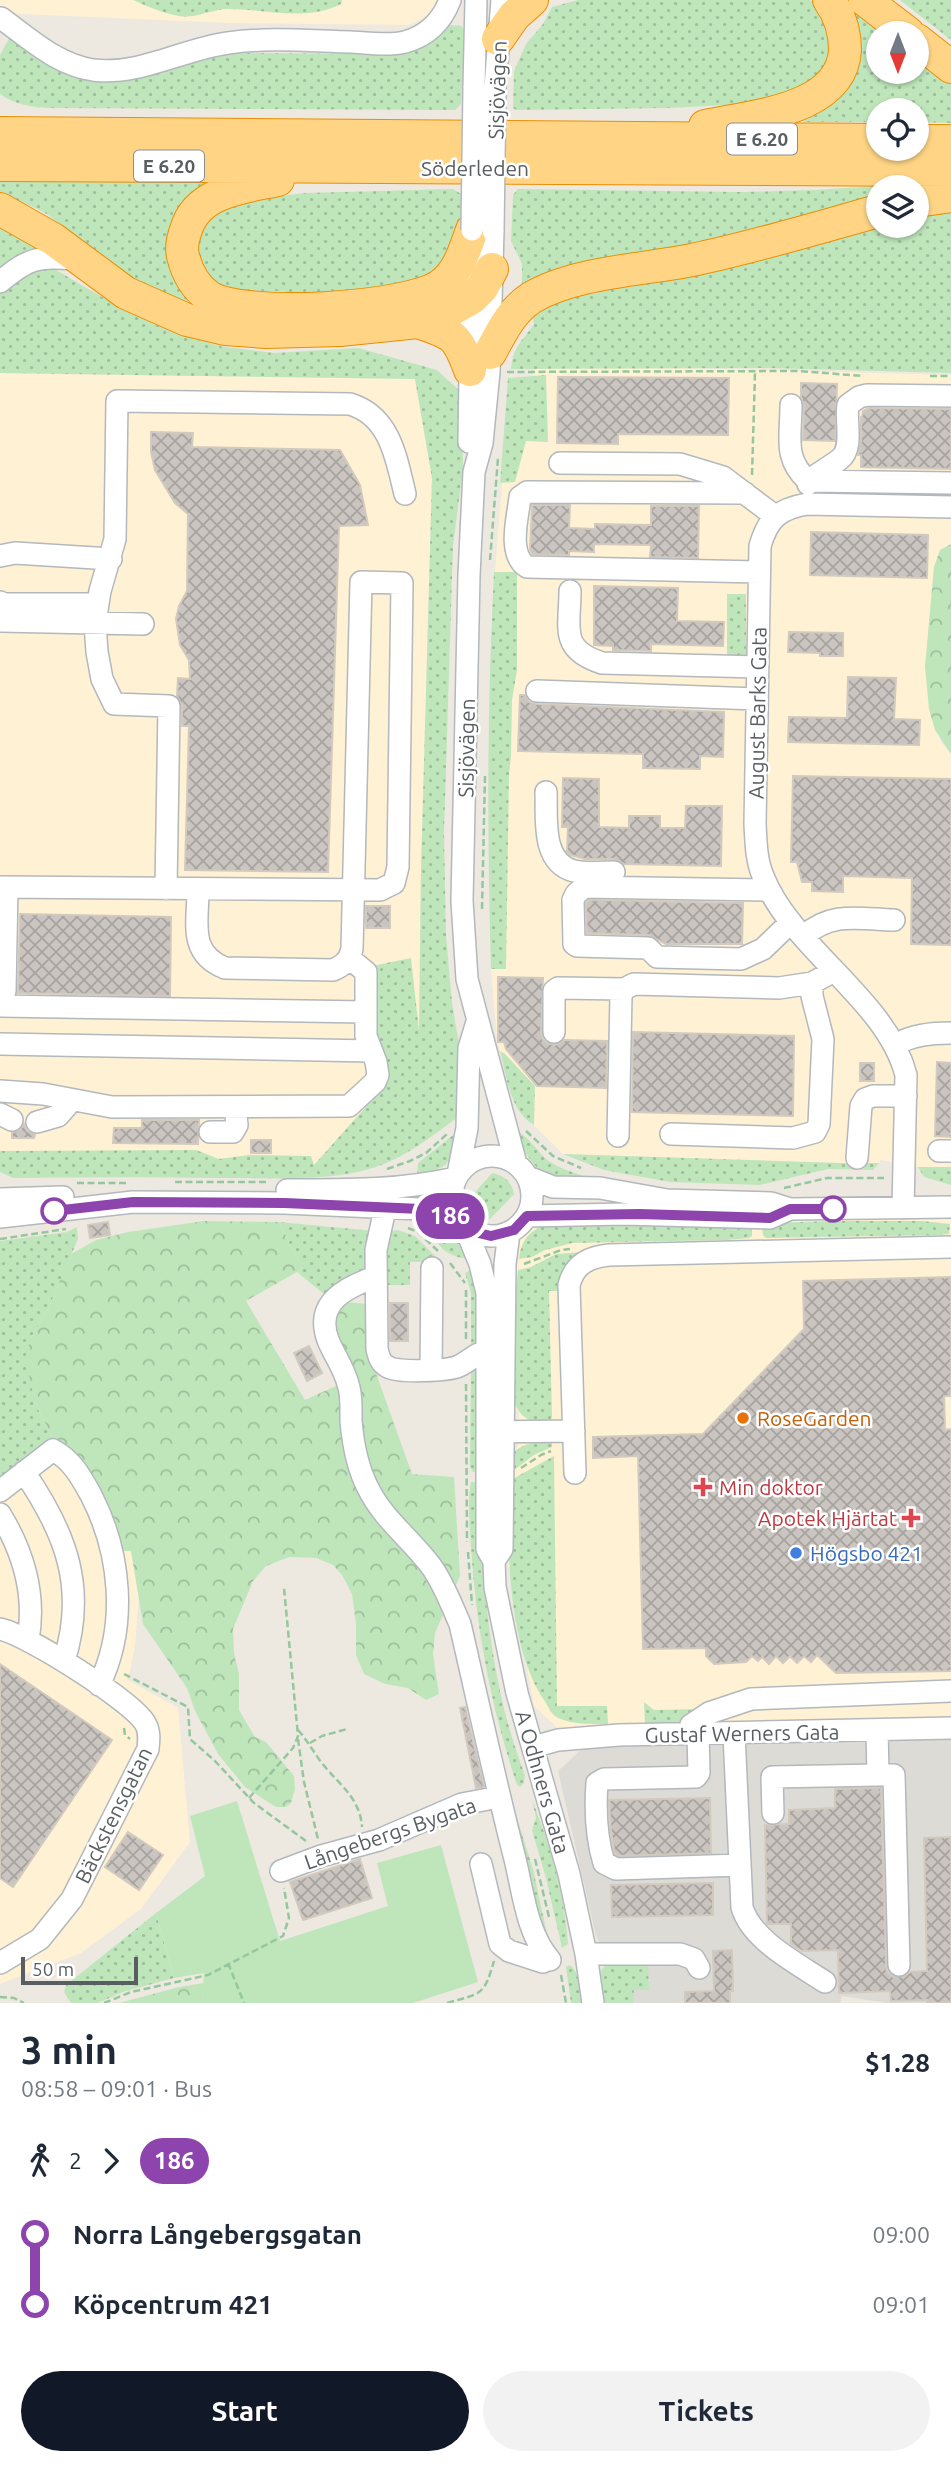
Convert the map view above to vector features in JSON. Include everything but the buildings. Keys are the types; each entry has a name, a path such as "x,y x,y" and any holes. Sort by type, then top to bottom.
{"highway":[{"path":"498,38 514,16 532,0"},
{"path":"645,138 778,110 804,103 823,92 838,76 845,43 840,20 829,0"},
{"path":"865,0 892,21"},
{"path":"929,50 951,67"},
{"path":"0,108 50,133"},
{"name":"Söderleden","path":"0,133 866,141"},
{"path":"929,141 951,141"},
{"name":"Söderleden","path":"0,166 951,170"},
{"path":"338,167 246,187 221,194 203,203 190,218 182,251 186,269 195,285 208,296 225,304 242,307 322,307 395,301 422,295 441,285 451,276 482,230"},
{"path":"929,199 951,195"},
{"path":"0,209 82,259 126,293 187,320 225,329 265,332 340,330 418,322 472,298 482,288 492,270"},
{"path":"418,322 445,331 455,337 461,346 489,363 514,313 541,293 571,281 732,251 866,214"}],"street":[{"path":"0,17 41,49 77,67 98,70 133,69 228,43 261,40 403,42 427,32 443,14 450,0"},
{"name":"Sisjövägen","path":"476,0 474,88 482,230 492,270 489,363 482,443 474,472 462,901 467,979 505,1127 522,1170"},
{"name":"Sisjövägen","path":"489,363 472,298 482,230 502,0"},
{"path":"0,17 0,36"},
{"path":"0,282 26,262 37,258 82,259"},
{"path":"808,481 843,457 847,448 848,405 853,400 867,395 951,396"},
{"path":"166,889 169,706 114,704 103,679 97,652 96,613 115,539 117,401 350,404 363,408 376,417 385,429 396,457 405,494"},
{"path":"791,405 791,460 797,471 808,481 951,483"},
{"path":"560,463 680,464 723,477 775,516 789,508 807,504 951,507"},
{"path":"807,504 808,481"},
{"path":"748,496 527,492 520,497 516,551 522,564 527,567 759,572"},
{"name":"August Barks Gata","path":"775,516 765,530 760,546 755,824 757,854 766,882 798,929 875,1018 903,1061 906,1075 903,1208"},
{"path":"0,556 15,553 111,559"},
{"path":"198,890 199,946 214,963 225,968 333,970 349,958 352,949 353,890 362,582 402,583 396,878 391,886 353,890 3,888 3,998 366,1012"},
{"path":"570,591 569,638 578,653 590,659 602,663 758,667"},
{"path":"0,602 96,613 143,624"},
{"path":"0,621 96,613"},
{"path":"537,691 757,699"},
{"path":"546,792 547,836 555,859 565,868 587,872 766,882"},
{"path":"766,882 584,887 573,900 574,944 648,948 657,957 741,959 798,929 833,919 894,920"},
{"path":"0,1091 43,1094 112,1107 349,1106 375,1082 377,1075 376,1062 366,1036 366,972 349,958"},
{"path":"554,1032 554,991 558,988 624,989 635,984 779,988 813,983 834,971"},
{"path":"671,1134 793,1138 815,1132 819,1124 822,1039 812,996 813,983"},
{"path":"618,1136 621,996 624,989"},
{"name":"Sisjövägen","path":"457,1176 467,1128 469,1048 477,1022"},
{"path":"894,1045 907,1038 930,1033 951,1033"},
{"path":"0,1044 371,1051"},
{"path":"858,1158 862,1106 865,1099 873,1096 906,1097"},
{"path":"37,1122 58,1116 72,1100"},
{"path":"210,1132 233,1132 237,1125 236,1107"},
{"path":"461,1222 451,1198 457,1176 472,1160 485,1156 498,1156 554,1187 600,1188 667,1200 771,1203 790,1209 951,1207"},
{"path":"3,1227 133,1202 284,1203 421,1209 461,1222 485,1236 497,1236 509,1233 519,1226 531,1206 532,1194 522,1170"},
{"path":"0,1199 39,1199 133,1190 384,1189 417,1187 457,1176"},
{"path":"385,1209 376,1250 375,1277 377,1349 380,1360 393,1370 431,1370 457,1367 480,1352 488,1352"},
{"path":"527,1216 634,1214 770,1218 790,1209"},
{"name":"A Odhners Gata","path":"461,1222 480,1264 486,1293 488,1352 496,1432"},
{"name":"A Odhners Gata","path":"509,1233 496,1432 486,1504 487,1549 494,1561 495,1587 517,1693 569,1874 593,2003"},
{"path":"575,1473 569,1285 574,1272 586,1260 609,1255 951,1247"},
{"path":"431,1370 432,1268"},
{"name":"Långebergs Bygata","path":"375,1277 349,1286 339,1293 331,1305 325,1326 350,1388 353,1440 361,1472 381,1512 430,1565 443,1585 460,1624 499,1797 536,1938 546,1961 509,1951 500,1944"},
{"path":"496,1432 574,1431"},
{"path":"0,1491 53,1450 74,1466 99,1513 109,1542 117,1586 118,1613 114,1643 103,1675"},
{"path":"24,1472 56,1525 72,1577 73,1627 64,1661"},
{"path":"0,1514 18,1548 28,1580 31,1615 28,1640"},
{"name":"Bäckstensgatan","path":"0,1629 28,1640 64,1661 103,1675 142,1719 149,1732 148,1749 72,1899 40,1939 0,1963"},
{"path":"740,1865 616,1869 604,1863 596,1828 597,1783 604,1779 696,1777 699,1773 691,1725 709,1713 751,1699 951,1691"},
{"path":"905,1693 909,1729"},
{"name":"Gustaf Werners Gata","path":"533,1747 558,1740 619,1735 951,1728"},
{"path":"877,1730 878,1775"},
{"path":"734,1734 742,1907 745,1918 774,1949 825,1982"},
{"path":"773,1812 772,1777 894,1774 899,1965"},
{"name":"Långebergs Bygata","path":"281,1871 405,1830 463,1804 499,1797"},
{"path":"481,1864 500,1944"},
{"path":"586,1954 680,1954 694,1959 699,1968"}],"path":[{"path":"489,363 505,372 799,371 868,376"},
{"path":"748,496 755,372"},
{"path":"927,376 951,376"},
{"path":"489,571 499,452"},
{"path":"482,911 485,775"},
{"path":"505,1127 522,1127 553,1156 584,1170"},
{"path":"384,1170 426,1153 456,1128 467,1128"},
{"path":"780,1188 827,1178 903,1180"},
{"path":"165,1182 274,1182"},
{"path":"69,1184 138,1183"},
{"path":"0,1239 3,1227"},
{"path":"284,1588 304,1782 321,1856"},
{"path":"103,1675 145,1683 188,1707 190,1739 215,1761 249,1798 312,1846 321,1856"},
{"path":"297,1729 310,1743 319,1759 345,1787 358,1808 362,1845"},
{"path":"310,1743 346,1729"},
{"path":"249,1798 293,1748 298,1736"},
{"path":"104,2003 131,1992 208,1975 283,1936 289,1918 281,1871"},
{"path":"447,2003 473,1996 487,1986 500,1944"},
{"path":"228,1963 244,2003"},
{"path":"0,1997 14,1998 24,2003"}],"shaded area":[{"path":"0,0 440,0 427,17 408,25 228,23 0,13"},
{"path":"535,367 951,375 951,544 940,550 934,567 925,667 941,742 951,754 951,1167 918,1167 881,1160 879,1163 839,1163 563,1154 520,1112 511,1092 497,1041 491,969 491,624 502,484"},
{"path":"0,373 415,379 432,478 419,1040 389,1081 314,1165 0,1151"},
{"path":"951,1216 951,1724 562,1732 534,1706 505,1547 507,1458 518,1446 519,1413 510,1395 515,1242 538,1219 764,1220"},
{"path":"54,1441 131,1551 139,1593 135,1645 126,1679 178,1708 190,1842 141,1909 81,1953 0,1984 0,1483"},
{"path":"951,1736 951,2003 887,2003 842,1996 840,2003 603,2003 601,1971 607,1963 606,1945 599,1942 596,1936 558,1771 584,1747"}],"green space":[{"path":"133,0 342,0 341,4 314,12 228,9 185,17"},
{"path":"578,0 810,0 823,10 833,46 812,83 791,96 728,105 516,110 513,108 514,71 526,44 543,24 552,7"},
{"path":"900,0 951,0 951,40"},
{"path":"847,1 851,1 878,21 866,21 866,84 929,84 929,61 951,78 951,123 929,122 929,98 866,98 866,122 804,122 801,117 837,96"},
{"path":"450,25 461,26 465,31 461,104 455,110 49,108 24,105 0,94 0,55 10,37 50,63 238,53 397,54 424,45"},
{"path":"0,179 215,180 192,198 190,301 177,300 159,293 117,267 45,213 0,195"},
{"path":"866,187 866,204 750,235 567,265 522,286 522,264 511,241 513,195 518,189 741,192"},
{"path":"453,189 461,194 461,232 458,247 420,285 289,296 284,291 249,290 219,284 208,276 200,265 196,249 197,228 232,202 305,193"},
{"path":"951,209 951,373 769,368 511,369 516,349 534,324 528,307 866,229 866,238 929,238 929,212"},
{"path":"0,222 41,245 0,272"},
{"path":"28,270 56,270 102,297 180,335 224,347 274,353 358,348 437,370 462,393 463,470 453,545 444,833 446,935 452,1003 460,1050 458,1117 419,1145 376,1167 339,1175 300,1178 13,1178 0,1172 0,1151 196,1150 219,1159 249,1155 311,1156 314,1165 389,1081 371,1036 372,966 411,958 419,1030 432,478 415,379 0,373 0,292"},
{"path":"546,375 548,442 526,441 515,482 500,483 508,378"},
{"path":"951,544 951,754 935,730 929,709 925,667 934,567 940,550"},
{"path":"494,572 517,572 517,670 512,700 509,775 506,969 491,969 488,770"},
{"path":"727,594 746,594 746,658 727,658"},
{"path":"500,1051 535,1086 534,1125 519,1111 514,1102"},
{"path":"457,1132 451,1158 447,1163 436,1170 417,1175 418,1163"},
{"path":"517,1132 525,1136 550,1162 588,1179 561,1177 543,1172 529,1159 516,1135"},
{"path":"563,1154 879,1163 873,1170 828,1169 760,1185 670,1182 604,1170"},
{"path":"918,1167 951,1167 951,1185 924,1177"},
{"path":"492,1173 507,1180 514,1194 490,1219 476,1213 469,1199"},
{"path":"204,1221 279,1222 302,1269 246,1301 305,1400 351,1379 329,1331 334,1310 346,1302 368,1304 372,1362 412,1474 454,1477 460,1576 435,1633 433,1654 439,1694 426,1700 408,1688 385,1684 364,1674 356,1655 352,1594 333,1565 316,1558 289,1557 266,1566 253,1581 233,1629 234,1653 239,1674 239,1710 255,1737 266,1742 294,1776 295,1789 291,1803 286,1807 276,1807 245,1787 218,1754 195,1711 187,1688 143,1624 131,1551 118,1551 54,1441 35,1403 25,1358 31,1338 49,1307 71,1254 96,1240 128,1232"},
{"path":"428,1221 455,1234 472,1259 455,1256 442,1249"},
{"path":"559,1221 752,1227 752,1236 726,1240 572,1243 519,1259 523,1243 532,1232"},
{"path":"922,1221 950,1224 949,1234 937,1235 766,1238 763,1235 762,1227 765,1223"},
{"path":"279,1222 374,1231 370,1266 325,1295 297,1272 302,1269"},
{"path":"77,1227 78,1239 49,1307 31,1338 35,1403 54,1441 0,1483 0,1241 67,1232"},
{"path":"398,1230 415,1236 441,1262 410,1262 410,1285 383,1285 383,1255 391,1231"},
{"path":"582,1252 560,1291 549,1291 552,1416 550,1423 535,1422 523,1416 513,1397 512,1342 518,1270 531,1267 556,1254"},
{"path":"471,1270 477,1276 478,1341 471,1350 471,1293 465,1273"},
{"path":"478,1365 478,1472 473,1472 470,1467 471,1372"},
{"path":"552,1441 552,1447 534,1455 513,1471 510,1455 515,1451 529,1444"},
{"path":"554,1456 557,1706 607,1706 608,1724 574,1722 554,1715 533,1681 517,1626 509,1565 509,1481"},
{"path":"471,1482 477,1482 495,1667 525,1775 524,1783 520,1787 517,1785 492,1697 481,1638 471,1547"},
{"path":"644,1702 654,1710 701,1709 679,1723 645,1725"},
{"path":"511,1799 533,1869 550,1948 545,1946 508,1800"},
{"path":"532,1800 551,1852 560,1889 568,1944 562,1948 532,1830 536,1818"},
{"path":"237,1801 280,1941 388,1906 377,1863 441,1845 478,1982 413,2003 202,2003 204,1973 174,1978 156,1913 205,1876 190,1816"},
{"path":"156,1913 174,1978 123,1992 98,2003 71,2003 64,1992 66,1985"},
{"path":"607,1963 648,1963 649,1990 634,1990 633,2003 603,2003 601,1971"},
{"path":"570,1965 578,1977 582,2003 571,2003 566,1967"},
{"path":"204,1983 202,2003 119,2003 179,1987"}],"bus line":[{"name":"186","path":"54,1211 133,1202 284,1203 421,1209 458,1218 474,1232 485,1236 497,1236 514,1230 527,1216 639,1214 770,1218 790,1209 833,1209"}],"place":[{"name":"RoseGarden","path":"743,1418"},
{"name":"Min doktor","path":"703,1487"},
{"name":"Apotek Hjärtat","path":"911,1518"},
{"name":"Högsbo 421","path":"796,1553"}]}
